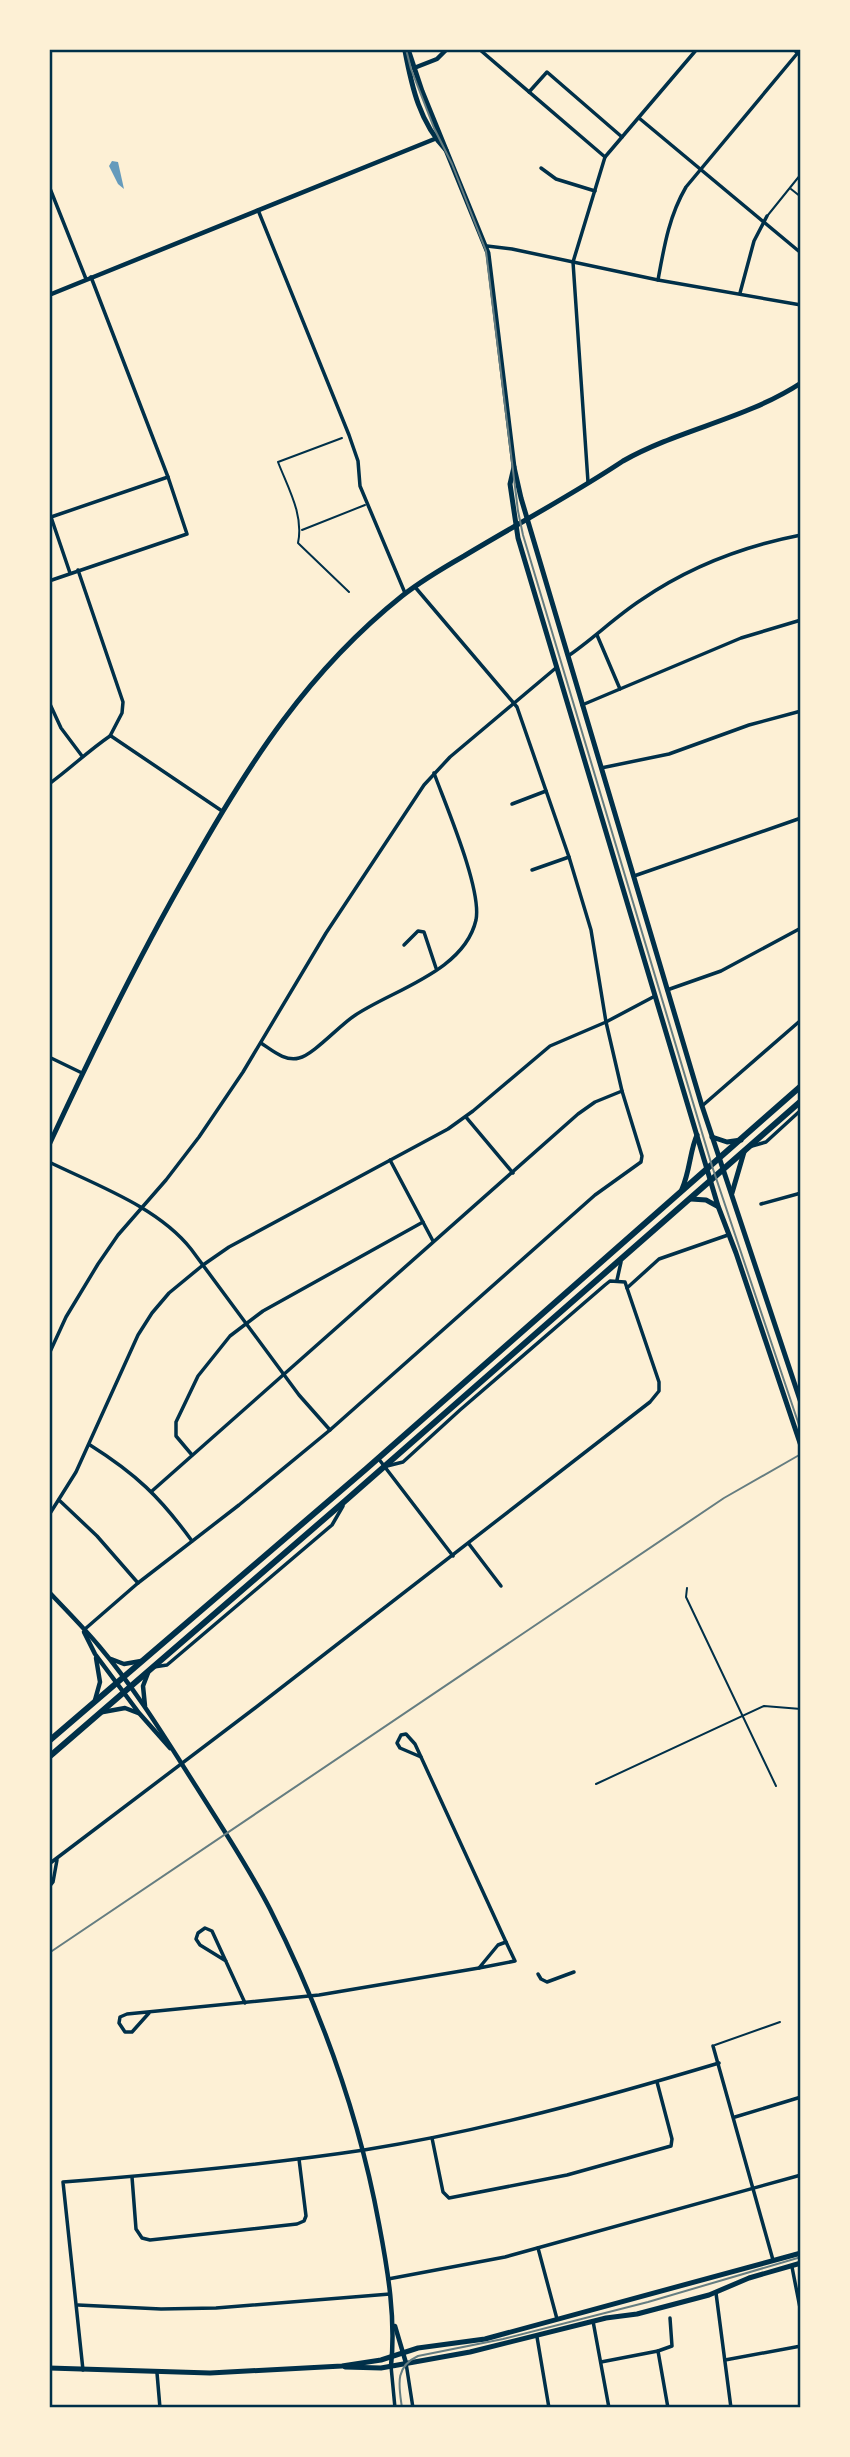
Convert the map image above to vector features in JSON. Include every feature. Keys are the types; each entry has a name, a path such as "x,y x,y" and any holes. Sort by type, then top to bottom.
{"main road":[{"path":"406,49 438,137 448,152 486,246 514,467 702,1105 801,1403"},
{"path":"406,49 410,82 429,131 438,137"},
{"path":"50,1141 147,943 222,811 267,741 297,701 366,628 415,586 644,449 758,407 801,383"},
{"path":"514,467 510,484 516,525 557,667 710,1182 801,1445"},
{"path":"655,996 667,990"},
{"path":"49,1741 378,1458 801,1086"},
{"path":"49,1756 345,1501 801,1101"},
{"path":"681,1193 691,1163 692,1144 697,1135"},
{"path":"712,1137 727,1142 741,1140"},
{"path":"732,1196 744,1152"},
{"path":"691,1199 706,1200 718,1206"},
{"path":"49,2368 157,2373 238,2373 342,2366 448,2343 474,2342 801,2253"},
{"path":"342,2366 358,2369 391,2366 537,2337 593,2321 637,2314 716,2293 753,2276 801,2263"},
{"path":"712,2278 716,2293"}],"street":[{"path":"413,68 437,59 447,49"},
{"path":"479,49 605,157"},
{"path":"588,482 573,262 605,157 697,49"},
{"path":"658,279 667,233 678,201 700,170 800,53 793,49"},
{"path":"529,92 547,72 622,137"},
{"path":"639,118 801,253"},
{"path":"49,295 438,137"},
{"path":"541,168 556,179 595,191"},
{"path":"49,186 168,477 187,534 49,581"},
{"path":"258,210 358,461 360,486 367,505 405,593"},
{"path":"740,293 754,241 767,216"},
{"path":"486,246 801,305"},
{"path":"69,573 52,516 168,477"},
{"path":"568,656 642,599 695,569 740,551 801,536"},
{"path":"49,784 80,762 82,755 110,736 122,713 123,702 78,570"},
{"path":"83,1630 330,1430 595,1195 641,1162 642,1156 622,1091 606,1021 591,930 569,856 517,707 415,586"},
{"path":"582,705 741,638 801,620"},
{"path":"597,635 620,689"},
{"path":"49,1354 62,1325 90,1277 118,1235 193,1145 261,1043 326,933 419,792 450,757 557,667"},
{"path":"49,702 61,728 82,755"},
{"path":"601,768 675,752 732,731 801,711"},
{"path":"110,736 116,737 222,811"},
{"path":"261,1043 284,1057 302,1057 357,1014 412,986 437,969 457,953 470,937 476,920 475,888 434,773"},
{"path":"512,804 546,792"},
{"path":"634,876 801,818"},
{"path":"532,870 569,856"},
{"path":"667,990 721,971 801,928"},
{"path":"404,945 418,931 426,933 437,969"},
{"path":"49,1515 89,1445 136,1339 149,1317 169,1293 203,1265 235,1244 466,1117 550,1045 655,996"},
{"path":"702,1105 801,1020"},
{"path":"49,1057 83,1073"},
{"path":"152,1491 584,1109 622,1091"},
{"path":"750,1146 766,1142 801,1110"},
{"path":"466,1117 513,1173"},
{"path":"390,1160 433,1241"},
{"path":"49,1162 141,1208 174,1230 310,1409 330,1430"},
{"path":"761,1204 801,1193"},
{"path":"192,1455 176,1436 176,1422 192,1386 230,1336 245,1322 423,1222"},
{"path":"627,1288 659,1259 728,1235"},
{"path":"617,1280 621,1259"},
{"path":"49,1864 469,1544 656,1397 659,1382 625,1282 617,1280 605,1285 400,1465 385,1466"},
{"path":"89,1445 130,1472 152,1491 192,1541"},
{"path":"378,1458 453,1556"},
{"path":"59,1500 103,1542 138,1583"},
{"path":"145,1707 143,1686 152,1668 167,1665 323,1532 336,1518 345,1501"},
{"path":"469,1544 501,1586"},
{"path":"49,1592 123,1676 139,1713 173,1751"},
{"path":"83,1630 87,1642 116,1682 145,1707 235,1848 263,1898 310,1996 363,2150 377,2212 393,2321 391,2366 396,2408"},
{"path":"95,1654 100,1674 95,1700"},
{"path":"107,1656 120,1664 141,1661"},
{"path":"98,1713 120,1708 139,1713"},
{"path":"149,2013 132,2032 125,2032 119,2020 122,2015 245,2004 406,1982 515,1961 421,1757 410,1736 401,1735 397,1743 400,1748 421,1757"},
{"path":"49,1887 57,1858"},
{"path":"226,1961 200,1945 198,1933 205,1928 212,1931 226,1961 245,2004"},
{"path":"479,1968 498,1945 506,1942"},
{"path":"538,1974 547,1982 574,1972"},
{"path":"713,2046 773,2260"},
{"path":"83,2370 63,2182 299,2160 363,2150 546,2112 719,2063"},
{"path":"432,2137 443,2192 449,2198 567,2175 671,2146 672,2139 657,2082"},
{"path":"735,2117 801,2097"},
{"path":"132,2177 136,2229 142,2238 150,2240 210,2235 304,2221 306,2216 299,2160"},
{"path":"388,2279 482,2263 801,2175"},
{"path":"538,2248 557,2321"},
{"path":"791,2266 801,2313"},
{"path":"716,2293 731,2408"},
{"path":"77,2305 207,2309 390,2294"},
{"path":"601,2362 672,2346 670,2318"},
{"path":"393,2321 407,2363 413,2408"},
{"path":"593,2321 609,2408"},
{"path":"537,2337 549,2408"},
{"path":"725,2361 801,2346"},
{"path":"658,2351 668,2408"},
{"path":"157,2373 160,2408"}],"lane":[{"path":"767,216 801,174"},
{"path":"790,188 801,197"},
{"path":"342,438 278,462 299,516 299,543 349,592"},
{"path":"301,530 367,505"},
{"path":"687,1588 686,1597 776,1786"},
{"path":"596,1784 764,1706 801,1709"},
{"path":"713,2046 780,2022"}],"water":[{"path":"112,161 118,162 124,189 118,184 109,166"}],"tram line":[{"path":"406,49 434,128 452,164 486,251 523,535 712,1166 801,1431"},
{"path":"402,2408 399,2385 402,2371 410,2360 418,2356 503,2339 648,2302 801,2257"}],"railway":[{"path":"49,1953 724,1498 801,1454"}]}
